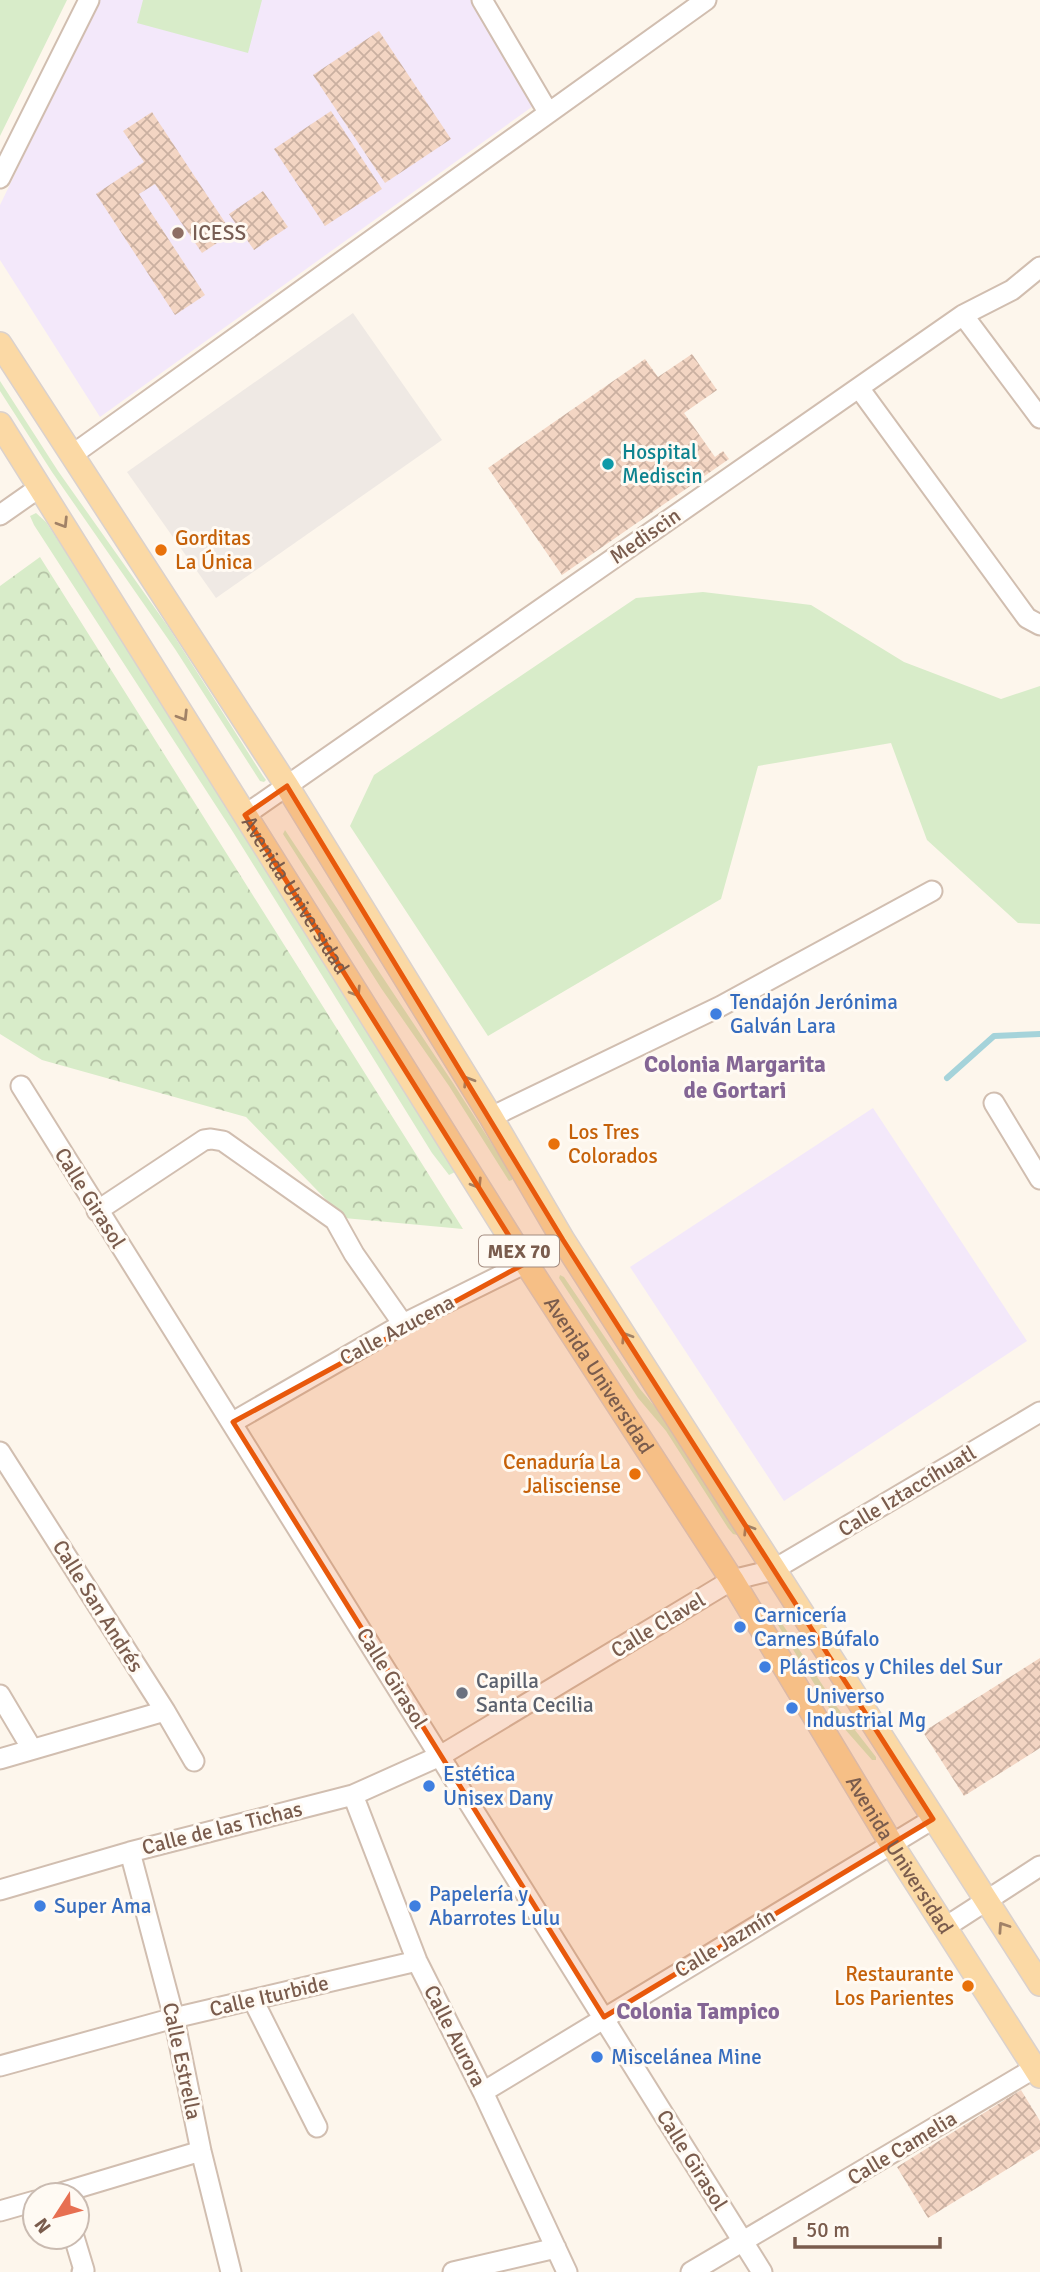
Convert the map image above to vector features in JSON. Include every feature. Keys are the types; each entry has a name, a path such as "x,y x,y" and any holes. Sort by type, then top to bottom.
{"main road":[{"name":"Avenida Universidad","path":"0,344 287,786 491,1117 563,1240 1040,1984"},
{"name":"Avenida Universidad","path":"0,424 526,1263 732,1580 944,1928 1039,2070"}],"street":[{"path":"0,178 89,0"},
{"path":"482,0 548,111"},
{"path":"72,455 335,268 699,2"},
{"name":"Mediscin","path":"245,815 963,315 1012,290 1040,267"},
{"path":"963,315 1040,418"},
{"path":"859,388 1027,618 1040,625"},
{"path":"0,515 40,487"},
{"path":"491,1117 721,1006 932,891"},
{"name":"Calle Girasol","path":"21,1086 762,2272"},
{"path":"994,1103 1040,1179"},
{"path":"97,1211 204,1140 223,1141 335,1220 354,1254 404,1324"},
{"name":"Calle Azucena","path":"233,1422 404,1324 526,1263 563,1240"},
{"name":"Calle Iztaccíhuatl","path":"732,1580 774,1570 1040,1412"},
{"name":"Calle San Andrés","path":"0,1452 194,1761"},
{"name":"Calle Clavel","path":"440,1756 732,1580"},
{"path":"0,1695 32,1749"},
{"path":"0,1759 165,1712"},
{"name":"Calle de las Tichas","path":"0,1890 130,1852 353,1795 440,1756"},
{"name":"Calle Aurora","path":"353,1795 417,1961 483,2092 568,2272"},
{"name":"Calle Jazmín","path":"483,2092 933,1819"},
{"name":"Calle Estrella","path":"130,1852 174,2018 201,2151 231,2272"},
{"path":"944,1928 1040,1866"},
{"name":"Calle Iturbide","path":"0,2066 174,2018 417,1961"},
{"path":"253,2000 317,2127"},
{"name":"Calle Camelia","path":"691,2272 1039,2070"},
{"path":"91,2184 201,2151"},
{"path":"0,2211 21,2205"},
{"path":"453,2272 556,2248"},
{"path":"78,2251 84,2270 82,2272"}],"highlighted area":[{"path":"287,786 563,1240 933,1819 604,2017 233,1422 526,1263 245,815"}],"shaded area":[{"name":"ICESS","path":"99,0 473,0 536,104 100,417 0,260 0,205"},
{"path":"353,313 442,440 216,598 127,472"},
{"path":"873,1108 1027,1341 784,1501 630,1267"}],"green space":[{"path":"0,0 67,0 0,136"},
{"path":"143,0 262,0 248,53 137,23"},
{"path":"0,381 58,471 169,628 266,780 264,782 260,781 175,649 52,472 0,391"},
{"path":"36,513 46,522 138,662 454,1166 455,1172 449,1175 432,1153 233,832 34,525 30,516"},
{"path":"40,557 463,1229 344,1218 246,1117 42,1060 0,1034 0,586"},
{"path":"703,592 811,605 904,662 1001,699 1040,686 1040,924 1018,923 927,840 891,743 758,766 721,899 488,1036 350,826 374,775 636,598"},
{"path":"285,830 453,1083 513,1177 512,1180 509,1181 449,1086 381,988 283,834"},
{"path":"560,1275 564,1277 640,1389 671,1426 738,1531 737,1535 728,1528 666,1431 638,1398 559,1278"},
{"path":"776,1622 781,1622 876,1760 872,1760 836,1719"}],"building":[{"path":"379,31 451,139 385,183 313,75"},
{"path":"331,111 382,189 325,226 274,149"},
{"path":"152,112 232,233 202,253 155,184 139,194 205,295 175,315 96,194 144,162 123,131"},
{"path":"263,191 288,227 254,250 229,214"},
{"name":"Hospital Mediscin","path":"692,354 717,390 684,413 715,457 723,451 729,459 562,575 488,468 645,359 658,377"},
{"path":"1040,1658 1040,1748 964,1796 923,1732"},
{"path":"1021,2090 1040,2121 1040,2149 928,2218 897,2167"}],"waterway":[{"path":"947,1078 994,1036 1040,1034"}],"place":[{"name":"ICESS","path":"178,233"},
{"name":"Hospital Mediscin","path":"608,464"},
{"name":"Gorditas La Única","path":"161,550"},
{"name":"Tendajón Jerónima Galván Lara","path":"716,1014"},
{"name":"Los Tres Colorados","path":"554,1144"},
{"name":"Cenaduría La Jalisciense","path":"635,1474"},
{"name":"Carnicería Carnes Búfalo","path":"740,1627"},
{"name":"Plásticos y Chiles del Sur","path":"765,1667"},
{"name":"Capilla Santa Cecilia","path":"462,1693"},
{"name":"Universo Industrial Mg","path":"792,1708"},
{"name":"Estética Unisex Dany","path":"429,1786"},
{"name":"Super Ama","path":"40,1906"},
{"name":"Papelería y Abarrotes Lulu","path":"415,1906"},
{"name":"Restaurante Los Parientes","path":"968,1986"},
{"name":"Miscelánea Mine","path":"597,2057"}],"district":[{"name":"Colonia Margarita de Gortari","path":"735,1077"},
{"name":"Colonia Tampico","path":"698,2011"}]}
